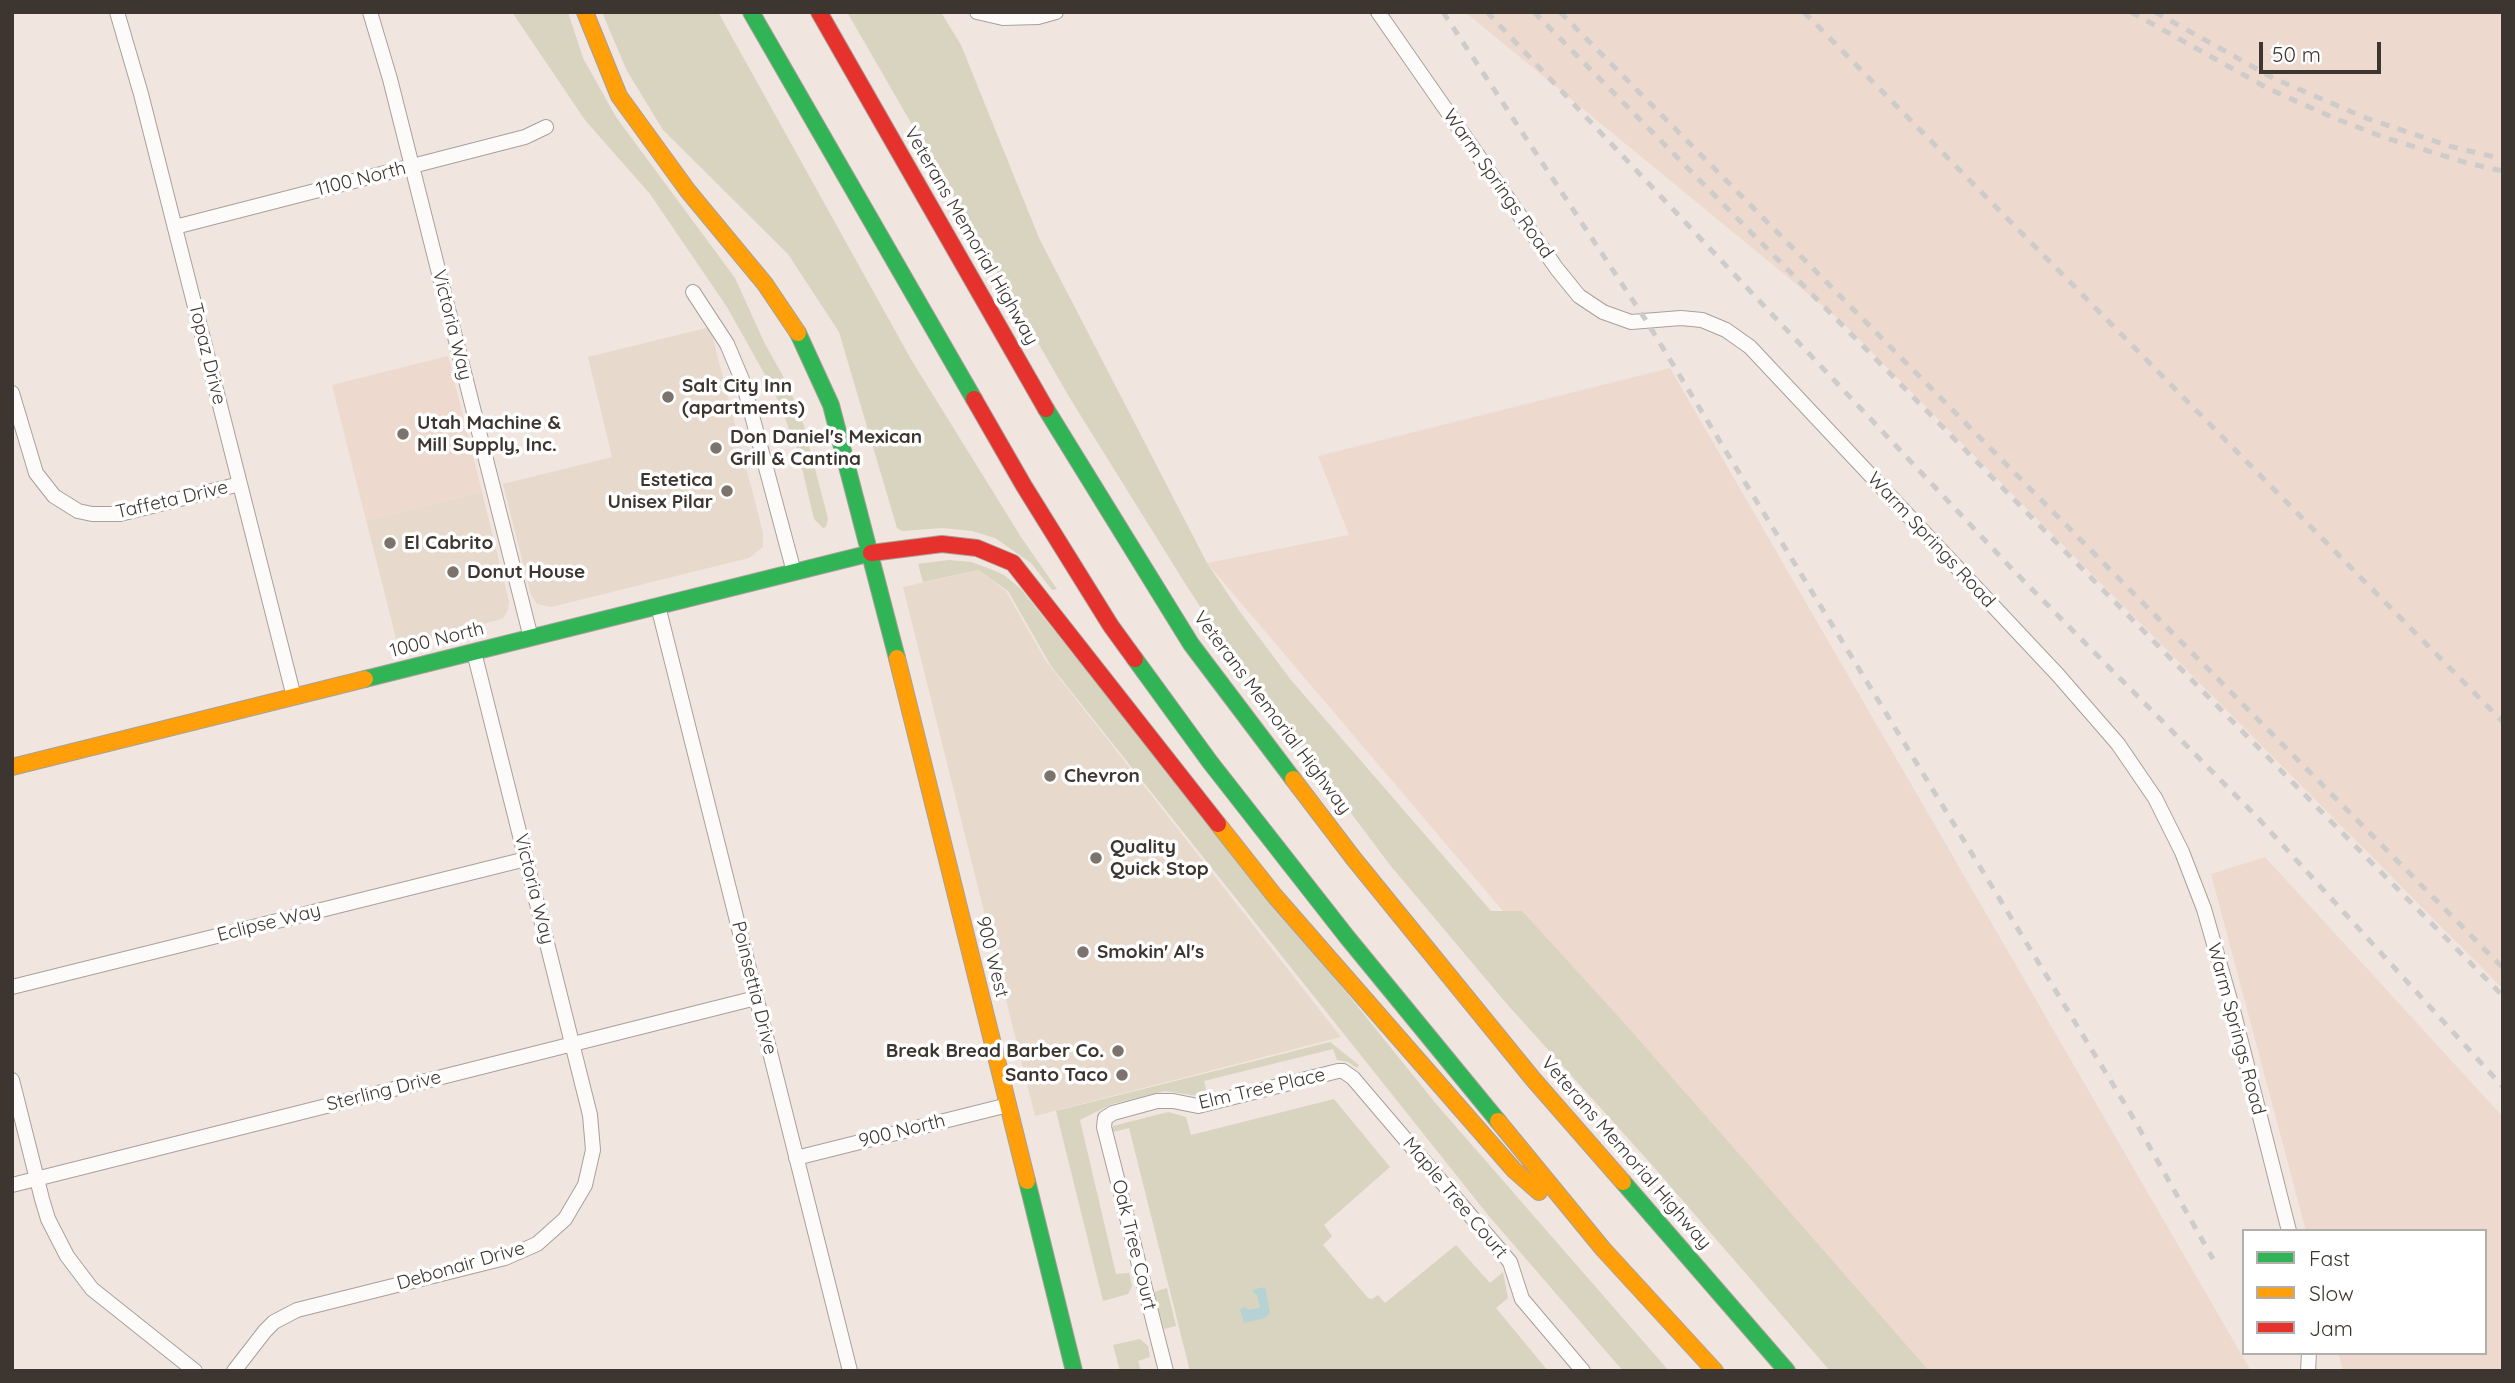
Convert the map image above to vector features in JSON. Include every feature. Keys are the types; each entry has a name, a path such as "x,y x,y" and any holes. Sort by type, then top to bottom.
{"main road":[{"name":"900 West","path":"585,12 619,96 688,191 765,284 804,342 831,405 871,553 1074,1371"},
{"path":"751,12 1024,486 1111,626 1210,762 1338,926 1603,1249 1716,1371"},
{"name":"Veterans Memorial Highway","path":"819,12 1064,440 1191,644 1354,859 1533,1079 1787,1371"},
{"name":"1000 North","path":"12,767 871,553 942,544 977,548 1013,563 1274,895 1392,1033 1514,1170 1603,1249"}],"street":[{"name":"Topaz Drive","path":"117,12 132,60 294,697"},
{"name":"Victoria Way","path":"370,12 390,79 531,638"},
{"path":"977,12 1003,18 1038,17 1056,12"},
{"name":"Warm Springs Road","path":"1378,12 1578,296 1604,312 1631,322 1681,318 1702,320 1726,330 1750,348 2058,675 2118,744 2155,798 2182,852 2204,909 2234,1014 2288,1229"},
{"name":"1100 North","path":"175,227 525,137 546,127"},
{"path":"693,292 727,344 743,382 794,572"},
{"name":"Taffeta Drive","path":"12,393 36,473 54,496 78,511 120,514 240,484"},
{"name":"Poinsettia Drive","path":"658,606 850,1371"},
{"name":"Victoria Way","path":"474,652 572,1044"},
{"name":"Eclipse Way","path":"12,987 526,859"},
{"name":"Sterling Drive","path":"12,1185 757,998"},
{"name":"Debonair Drive","path":"234,1371 265,1331 285,1315 505,1258 537,1244 553,1232 581,1194 593,1150 590,1115 572,1044"},
{"name":"Elm Tree Place","path":"1105,1118 1113,1113 1157,1101 1198,1106 1338,1071"},
{"name":"Maple Tree Court","path":"1338,1071 1343,1071 1353,1078 1510,1262 1522,1298 1583,1371"},
{"path":"12,1080 36,1179 48,1219 62,1247 78,1272 108,1303 195,1371"},
{"name":"900 North","path":"796,1158 1008,1104"},
{"name":"Oak Tree Court","path":"1105,1118 1104,1127 1166,1371"}],"shaded area":[{"path":"512,12 568,12 583,58 616,117 735,278 764,342 789,387 804,426 828,519 826,527 823,528 814,519 798,451 774,391 727,307 650,194 585,120"},
{"path":"602,12 718,12 912,361 1021,537 1057,589 1052,590 1031,563 995,538 972,531 942,528 902,531 897,528 839,332 788,254 663,130 627,71"},
{"path":"847,12 942,14 961,45 1039,238 1207,563 1240,612 1291,680 1491,911 1522,911 1626,1025 1929,1371 1830,1371 1652,1165 1506,1003 1390,865 1225,645 1183,580 1071,400"},
{"path":"1465,12 2503,12 2503,989 1840,320"},
{"path":"710,327 763,533 763,547 749,558 551,607 537,604 531,595 503,484 612,457 588,357"},
{"path":"448,356 482,492 366,520 332,385"},
{"path":"1670,368 2251,1371 1894,1371 1207,563 1349,535 1318,456"},
{"path":"482,492 509,601 508,610 503,618 498,620 398,646 366,520"},
{"path":"949,560 971,562 988,568 1004,575 1020,588 1437,1105 1669,1371 1623,1371 1488,1215 1051,666 1008,591 978,570 923,582 918,564"},
{"path":"978,570 1006,591 1046,661 1341,1037 1035,1116 903,587"},
{"path":"2265,857 2503,1117 2503,1371 2343,1371 2339,1355 2487,1355 2487,1229 2305,1229 2211,874"},
{"path":"1330,1042 1359,1065 1357,1068 1348,1062 1337,1060 1333,1049 1204,1081 1207,1093 1204,1097 1165,1091 1112,1104 1080,1120 1116,1274 1129,1273 1132,1286 1128,1294 1103,1301 1056,1111"},
{"path":"1334,1099 1390,1167 1324,1225 1332,1236 1323,1245 1368,1298 1372,1299 1378,1295 1385,1303 1456,1245 1490,1283 1503,1272 1508,1298 1496,1308 1548,1371 1190,1371 1129,1128 1113,1132 1113,1126 1168,1112 1186,1117 1191,1135"},
{"path":"1167,1288 1176,1326 1164,1329 1154,1292"},
{"path":"1140,1339 1148,1346 1150,1357 1138,1361 1141,1371 1120,1371 1113,1345"}],"water":[{"path":"1265,1287 1270,1313 1265,1318 1244,1323 1240,1309 1260,1308 1257,1294 1252,1290"}],"railway":[{"path":"1443,12 1647,322 2131,1114 2213,1259"},
{"path":"1487,12 2013,570 2258,818 2503,1087"},
{"path":"1534,12 2503,996"},
{"path":"1560,12 2503,968"},
{"path":"1804,12 2503,722"},
{"path":"2131,12 2269,89 2334,118 2383,137 2467,163 2503,171"},
{"path":"2155,12 2273,78 2366,118 2449,146 2503,159"}],"traffic: fast":[{"path":"751,12 974,399"},
{"path":"798,333 831,405 897,658"},
{"path":"1046,409 1191,644 1293,779"},
{"path":"365,679 871,553"},
{"path":"1135,659 1210,762 1347,937 1498,1121"},
{"path":"1027,1181 1074,1371"},
{"path":"1623,1182 1787,1371"}],"traffic: slow":[{"path":"585,12 619,96 688,191 765,284 798,333"},
{"path":"897,658 1027,1181"},
{"path":"12,767 365,679"},
{"path":"1293,779 1354,859 1533,1079 1623,1182"},
{"path":"1218,824 1274,895 1514,1170 1539,1192"},
{"path":"1498,1121 1603,1249 1715,1371"}],"traffic: jam":[{"path":"819,12 1046,409"},
{"path":"974,399 1024,486 1111,626 1135,659"},
{"path":"871,553 942,544 977,548 1013,563 1218,824"}],"place":[{"name":"Salt City Inn (apartments)","path":"668,397"},
{"name":"Utah Machine & Mill Supply, Inc.","path":"403,434"},
{"name":"Don Daniel's Mexican Grill & Cantina","path":"716,448"},
{"name":"Estetica Unisex Pilar","path":"727,491"},
{"name":"El Cabrito","path":"390,543"},
{"name":"Donut House","path":"453,572"},
{"name":"Chevron","path":"1050,776"},
{"name":"Quality Quick Stop","path":"1096,858"},
{"name":"Smokin' Al's","path":"1083,952"},
{"name":"Break Bread Barber Co.","path":"1118,1051"},
{"name":"Santo Taco","path":"1122,1075"}]}
